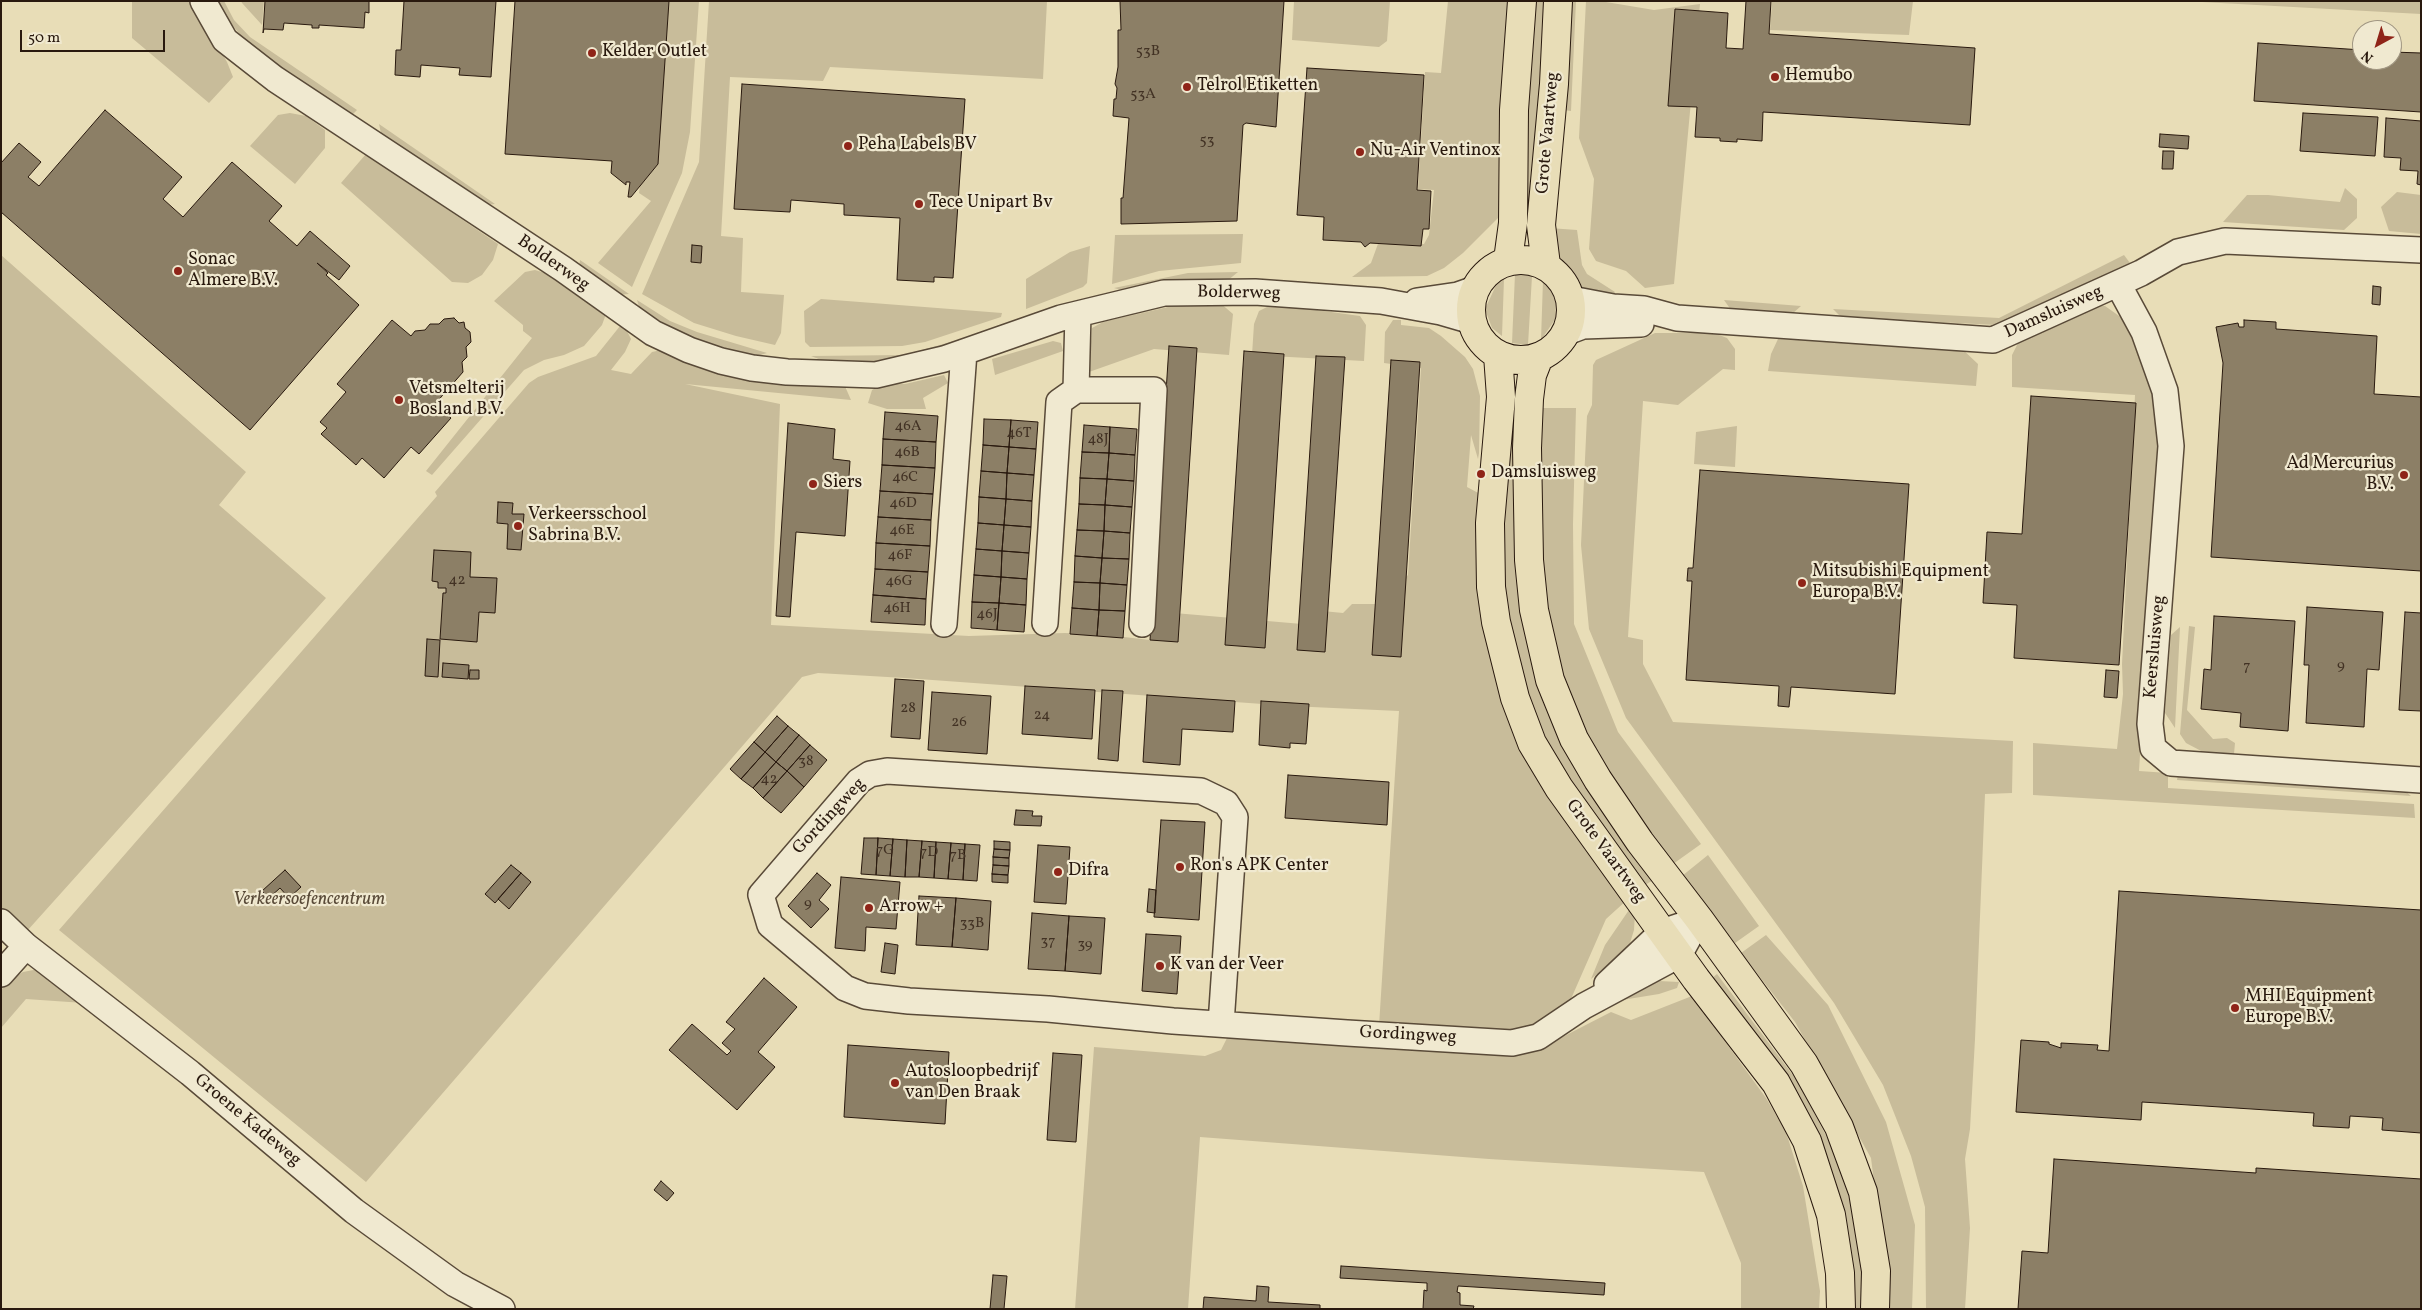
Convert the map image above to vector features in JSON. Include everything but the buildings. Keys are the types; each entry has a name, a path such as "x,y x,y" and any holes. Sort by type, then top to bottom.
{"main road":[{"name":"Grote Vaartweg","path":"1508,260 1513,223 1514,110 1522,1"},
{"name":"Grote Vaartweg","path":"1546,265 1541,225 1554,84 1558,1"},
{"path":"1521,259 1546,265 1558,274 1566,286 1571,300 1572,311 1567,332 1555,348 1539,357 1511,360 1498,355 1481,341 1472,321 1472,299 1475,289 1483,276 1494,266 1508,260 1521,259"},
{"name":"Grote Vaartweg","path":"1498,355 1501,397 1490,523 1491,587 1496,622 1515,698 1532,743 1559,788 1662,932 1776,1083 1807,1141 1831,1215 1840,1273 1841,1309"},
{"name":"Grote Vaartweg","path":"1539,357 1532,375 1529,399 1527,448 1529,560 1534,610 1550,680 1574,739 1598,780 1640,842 1699,919 1804,1064 1839,1127 1863,1192 1876,1271 1874,1309"}],"street":[{"name":"Bolderweg","path":"202,1 226,40 275,79 532,248 637,322 689,350 752,368 868,374 944,359 1061,318 1164,293 1255,292 1402,304 1459,316 1472,321"},
{"name":"Damsluisweg","path":"1571,300 1613,307 1644,309 1678,318 1993,340 2118,284 2178,252 2226,241 2421,250"},
{"name":"Keersluisweg","path":"2118,284 2144,332 2165,391 2171,446 2150,724 2153,748 2171,763 2421,780"},
{"name":"Bolderweg","path":"1402,304 1458,295 1475,289"},
{"path":"1076,390 1078,314"},
{"name":"Damsluisweg","path":"1567,332 1583,326 1648,324 1678,318"},
{"path":"944,624 964,352"},
{"path":"1045,623 1058,402 1076,390 1154,390 1142,624"},
{"name":"Gordingweg","path":"1221,1024 1235,817 1226,803 1201,791 886,771 870,774 859,781 761,895 770,925 845,988 865,996 1221,1024 1512,1043 1538,1037 1584,1006 1679,955"},
{"path":"1679,955 1699,919"},
{"name":"Gordingweg","path":"1584,1006 1662,932 1699,919"},
{"name":"Groene Kadeweg","path":"1,922 26,946 190,1073 354,1211 455,1284 502,1309"},
{"path":"1,974 26,946"}],"green space":[{"path":"132,1 192,1 227,62 233,77 209,103 132,38"},
{"path":"218,1 224,1 234,20 250,37 357,110 352,115 249,46 222,12"},
{"path":"241,1 264,1 262,25 242,3"},
{"path":"666,1 699,1 690,132 682,173 632,287 598,263 651,201 639,193"},
{"path":"709,1 1047,1 1043,79 830,67 823,81 730,77 721,236 743,238 741,292 784,295 781,333 775,345 736,336 694,323 642,294 699,162"},
{"path":"1294,1 1390,1 1387,41 1379,47 1292,40"},
{"path":"1448,1 1514,1 1507,209 1463,253 1444,268 1427,276 1352,277 1371,263 1379,241 1424,244 1429,235 1434,190 1418,189 1425,72 1441,73"},
{"path":"1535,1 1548,1 1534,213 1521,212"},
{"path":"1570,1 1576,1 1571,111 1564,110"},
{"path":"1586,1 1600,1 1654,10 1700,4 1674,284 1645,288 1626,271 1596,261 1589,249 1594,179 1579,138"},
{"path":"1772,1 1913,1 1909,35 1770,30"},
{"path":"2194,1 2421,1 2421,14 2202,2"},
{"path":"290,113 306,116 325,130 325,148 295,184 250,146 278,115"},
{"path":"379,124 495,204 485,205 382,138"},
{"path":"366,154 498,244 493,260 482,275 468,283 452,282 341,183"},
{"path":"2345,188 2357,199 2357,218 2344,230 2223,222 2247,195 2268,195 2340,202"},
{"path":"2397,192 2421,195 2421,234 2389,231 2381,207"},
{"path":"1549,228 1577,230 1582,265 1587,274 1615,292 1613,297 1595,294 1580,287 1569,270 1558,259"},
{"path":"1243,234 1241,263 1159,271 1112,284 1115,235"},
{"path":"1090,246 1087,283 1083,287 1026,309 1026,279 1070,252"},
{"path":"1,255 246,472 219,505 326,598 27,931 1,907"},
{"path":"2124,255 2130,263 2013,320 1996,325 1841,317 1833,309 1999,318"},
{"path":"580,260 629,294 617,295 579,269"},
{"path":"535,270 545,273 606,314 602,325 584,346 564,355 544,360 524,370 432,475 426,471 532,338 523,331 523,325 494,301 525,272"},
{"path":"1525,271 1532,276 1528,345 1512,343 1515,274"},
{"path":"1238,272 1227,281 1128,292 1114,288 1188,273"},
{"path":"1499,279 1504,279 1502,336 1492,328 1485,309"},
{"path":"1543,280 1555,297 1556,318 1541,340"},
{"path":"821,299 1002,313 1001,317 925,342 902,346 810,347 805,342 804,311"},
{"path":"637,300 670,321 697,332 767,353 757,356 722,348 683,333 640,310"},
{"path":"1724,300 1801,306 1792,314 1731,310"},
{"path":"1219,302 1233,314 1229,355 1154,349 1089,372 1092,328 1103,322 1168,307"},
{"path":"1273,304 1360,316 1366,325 1364,361 1252,355 1254,324 1259,311"},
{"path":"2094,305 2105,306 2122,318 2136,341 2159,397 2160,430 2139,771 2168,773 2168,788 2414,804 2415,818 2033,795 2033,743 2117,749 2123,694 2122,664 2135,395 2012,387 2012,355 2018,343"},
{"name":"Verkeersoefencentrum","path":"1393,320 1401,320 1401,325 1429,328 1465,357 1473,369 1480,396 1479,453 1478,459 1471,435 1467,487 1484,496 1486,627 1627,900 1606,919 1567,1008 1537,1025 1515,1030 1480,1032 1379,1026 1399,711 1290,706 905,678 818,673 802,677 366,1182 59,930 437,496 435,492 529,383 538,377 596,356 620,326 626,329 631,339 625,352 611,370 631,374 652,352 661,350 844,384 851,400 685,384 780,404 771,625 969,636 1065,633 1122,635 1124,637 1150,640 1151,611 1302,624 1302,609 1343,613 1352,604 1380,604 1408,575 1421,368 1384,363 1385,332"},
{"path":"1001,328 889,363 821,360 811,356 904,355"},
{"path":"1655,333 1714,333 1727,338 1735,349 1735,370 1723,369 1678,405 1643,401 1628,637 1643,640 1643,664 1673,722 2013,741 2012,793 1985,794 1975,1039 1970,1129 1965,1159 1970,1228 1965,1309 1926,1309 1925,1207 1911,1156 1883,1085 1834,1003 1626,718 1589,629 1581,545 1587,416 1592,405 1593,365 1596,360"},
{"path":"1778,339 1960,347 1978,364 1976,386 1768,371 1771,354"},
{"path":"1053,341 1061,343 1063,351 995,375 992,359"},
{"path":"944,375 948,383 923,398 926,409 887,409 868,403 872,390 882,384 905,384"},
{"path":"1508,403 1523,405 1514,524 1523,617 1655,879 1645,885 1569,782 1543,736 1524,685 1511,642 1501,557"},
{"path":"1539,408 1576,408 1573,524 1574,624 1618,732 1701,844 1673,864 1603,768 1562,693 1537,550"},
{"path":"1737,426 1735,467 1694,464 1696,432"},
{"path":"2189,626 2195,627 2187,710 2213,739 2227,738 2235,743 2234,754 2205,753 2186,743 2180,734"},
{"path":"2180,627 2175,728 2165,713 2171,635"},
{"path":"2178,774 2403,789 2411,796 2177,780"},
{"path":"1708,855 1759,926 1735,943 1682,876"},
{"path":"1631,907 1635,913 1634,930 1630,943 1621,954 1591,979 1605,945"},
{"path":"1766,935 1828,1005 1886,1122 1915,1225 1912,1309 1886,1309 1887,1285 1871,1158 1795,1022 1741,953"},
{"path":"44,968 98,1004 26,999 1,1028 1,990 10,980 23,972"},
{"path":"1717,974 1798,1082 1848,1178 1864,1269 1863,1309 1854,1309 1842,1222 1711,979"},
{"path":"1659,981 1679,982 1677,988 1659,994 1622,1000"},
{"path":"1692,996 1766,1098 1786,1132 1803,1186 1820,1291 1819,1309 1741,1309 1741,1263 1704,1172 1489,1159 1200,1137 1188,1309 1075,1309 1094,1047 1205,1056 1221,1050 1227,1038 1234,1033 1543,1047 1611,1012 1631,1020"}],"place":[{"name":"Kelder Outlet","path":"592,53"},
{"name":"Hemubo","path":"1775,77"},
{"name":"Telrol Etiketten","path":"1187,87"},
{"name":"Peha Labels BV","path":"848,146"},
{"name":"Nu-Air Ventinox","path":"1360,152"},
{"name":"Tece Unipart Bv","path":"919,204"},
{"name":"Sonac Almere B.V.","path":"178,271"},
{"name":"Vetsmelterij Bosland B.V.","path":"399,400"},
{"name":"Damsluisweg","path":"1481,474"},
{"name":"Ad Mercurius B.V.","path":"2404,475"},
{"name":"Siers","path":"813,484"},
{"name":"Verkeersschool Sabrina B.V.","path":"518,526"},
{"name":"Mitsubishi Equipment Europa B.V.","path":"1802,583"},
{"name":"Ron's APK Center","path":"1180,867"},
{"name":"Difra","path":"1058,872"},
{"name":"Arrow +","path":"869,908"},
{"name":"K van der Veer","path":"1160,966"},
{"name":"MHI Equipment Europe B.V.","path":"2235,1008"},
{"name":"Autosloopbedrijf van Den Braak","path":"895,1083"}]}
